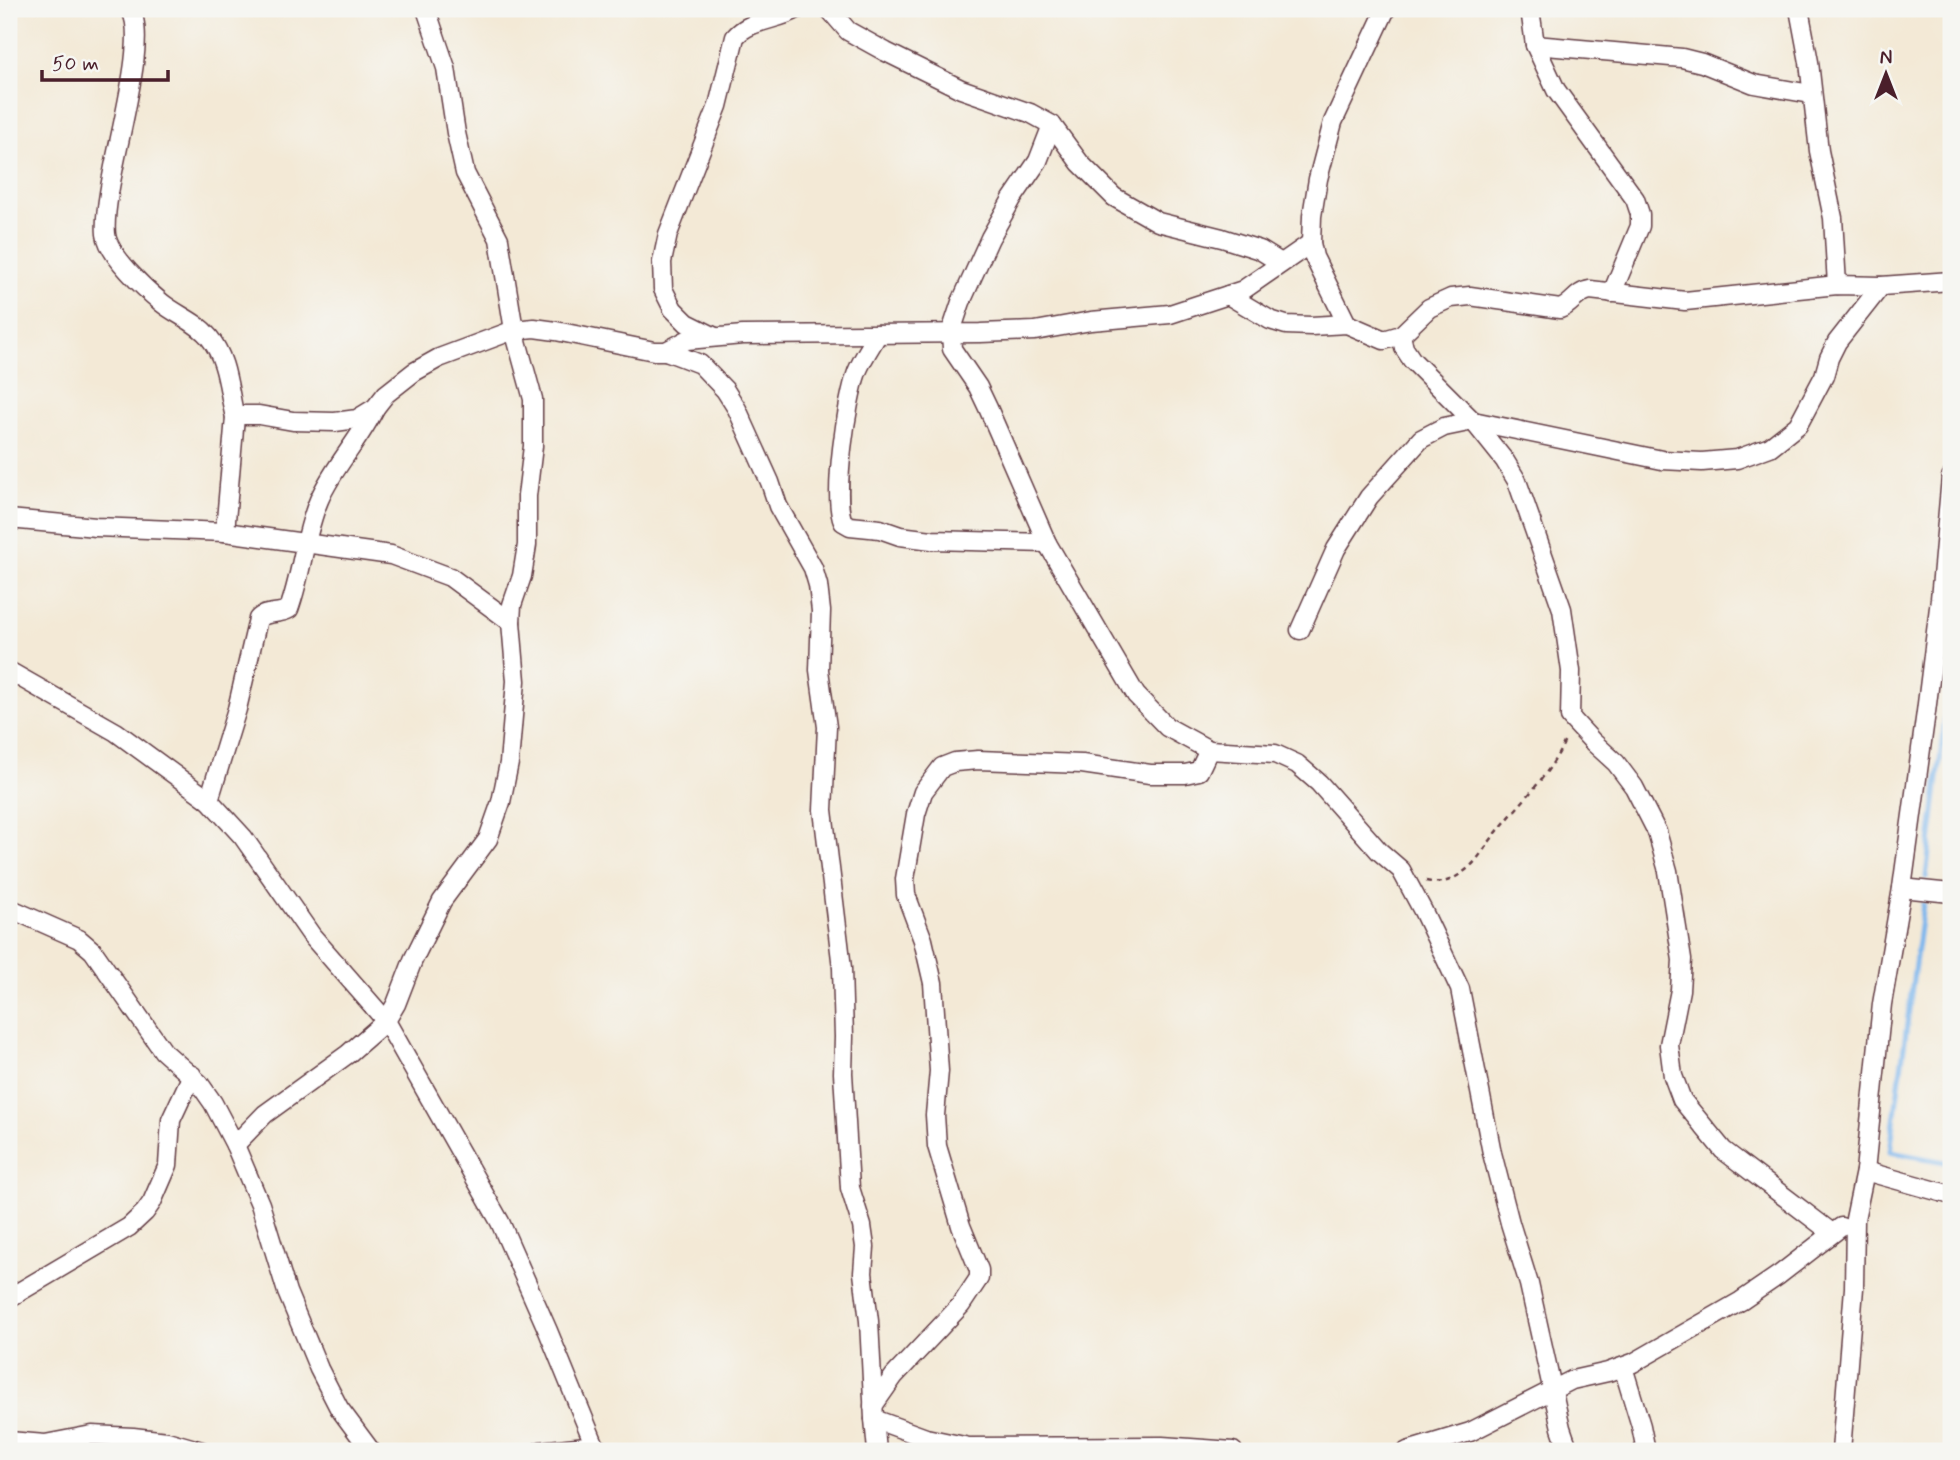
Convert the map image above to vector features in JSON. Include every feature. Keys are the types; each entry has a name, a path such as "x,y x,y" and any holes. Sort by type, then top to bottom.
{"street":[{"path":"130,9 134,15 136,32 132,74 106,211 106,237 115,255 163,304 208,335 220,353 226,369 235,417 225,532"},
{"path":"235,1145 265,1114 348,1054 386,1021 436,913 488,839 501,802 509,763 516,681 512,605 522,576 527,545 533,399 514,330 499,239 465,173 446,68 426,9"},
{"path":"715,337 687,323 673,309 663,289 662,262 668,234 718,106 735,37 742,29 797,9"},
{"path":"829,9 848,31 886,52 961,89 1030,113 1052,125 1080,163 1114,197 1158,222 1260,250 1281,263"},
{"path":"1347,324 1321,275 1311,243 1312,216 1318,179 1333,122 1386,9"},
{"path":"1530,9 1535,45 1556,90 1635,198 1640,214 1637,238 1612,293"},
{"path":"1799,9 1809,62 1819,151 1833,218 1836,285"},
{"path":"1535,45 1682,58 1754,84 1811,94"},
{"path":"1052,125 1038,161 1012,198 990,238 961,302 951,332 952,349 978,387 1047,543 1136,695 1167,727 1209,750 1275,754 1297,764 1319,783 1379,851 1401,870 1460,989 1493,1153 1510,1223 1529,1284 1552,1390 1569,1451"},
{"path":"666,351 687,340 715,337 1035,331 1091,321 1170,314 1243,290 1311,243"},
{"path":"1228,295 1270,320 1286,325 1347,324 1384,340 1401,335 1429,308 1451,298 1470,296 1560,309 1567,307 1582,291 1685,301 1836,285 1881,286 1951,281"},
{"path":"1300,630 1336,549 1369,498 1421,439 1444,427 1473,421 1662,460 1702,462 1737,459 1770,447 1798,425 1824,376 1837,342 1881,286"},
{"path":"209,800 237,709 258,620 263,615 279,614 289,609 319,499 386,394 414,372 439,358 514,330 534,328 666,351 701,364 725,390 737,409 778,506 813,568 818,584 821,611 819,670 827,727 823,810 842,968 845,1037 843,1073 850,1188 862,1226 865,1247 863,1273 869,1321 877,1451"},
{"path":"878,334 858,370 849,399 841,461 839,510 843,522 850,526 932,540 1047,543"},
{"path":"1401,335 1404,348 1412,360 1473,421 1505,461 1517,481 1537,531 1565,622 1571,671 1570,717 1616,763 1634,787 1657,832 1668,871 1682,960 1680,990 1669,1045 1673,1076 1682,1100 1723,1150 1832,1233"},
{"path":"235,417 242,414 293,421 335,422 357,419 375,408"},
{"path":"1841,1451 1854,1288 1855,1219 1865,1171 1882,1004 1946,597 1951,477"},
{"path":"9,519 96,527 225,532 391,555 462,584 511,622"},
{"path":"9,671 116,732 209,800 243,837 312,936 386,1021 500,1222 596,1448 540,1451"},
{"path":"873,1413 894,1376 961,1305 979,1278 979,1270 954,1203 937,1146 935,1115 939,1071 933,984 923,940 906,895 905,879 916,814 923,792 942,767 955,762 978,760 1071,764 1150,774 1185,774 1199,771 1209,750"},
{"path":"1902,888 1951,893"},
{"path":"9,908 79,939 93,951 163,1051 192,1075 213,1103 235,1145 260,1204 287,1292 318,1369 339,1408 372,1451"},
{"path":"9,1298 129,1227 145,1212 168,1165 171,1120 192,1075"},
{"path":"1865,1171 1951,1195"},
{"path":"1407,1451 1470,1432 1572,1380 1623,1367 1693,1331 1779,1275 1832,1233 1855,1219"},
{"path":"1623,1367 1646,1451"},
{"path":"873,1413 926,1438 969,1447 1163,1446 1233,1451"},
{"path":"9,1441 70,1445 92,1435 133,1437 167,1441 202,1451"}],"path":[{"path":"1401,870 1435,883 1449,880 1480,858 1491,838 1553,766 1566,739 1570,717"}],"waterway":[{"path":"1926,877 1951,670"},
{"path":"1923,904 1890,1152 1951,1163"}]}
